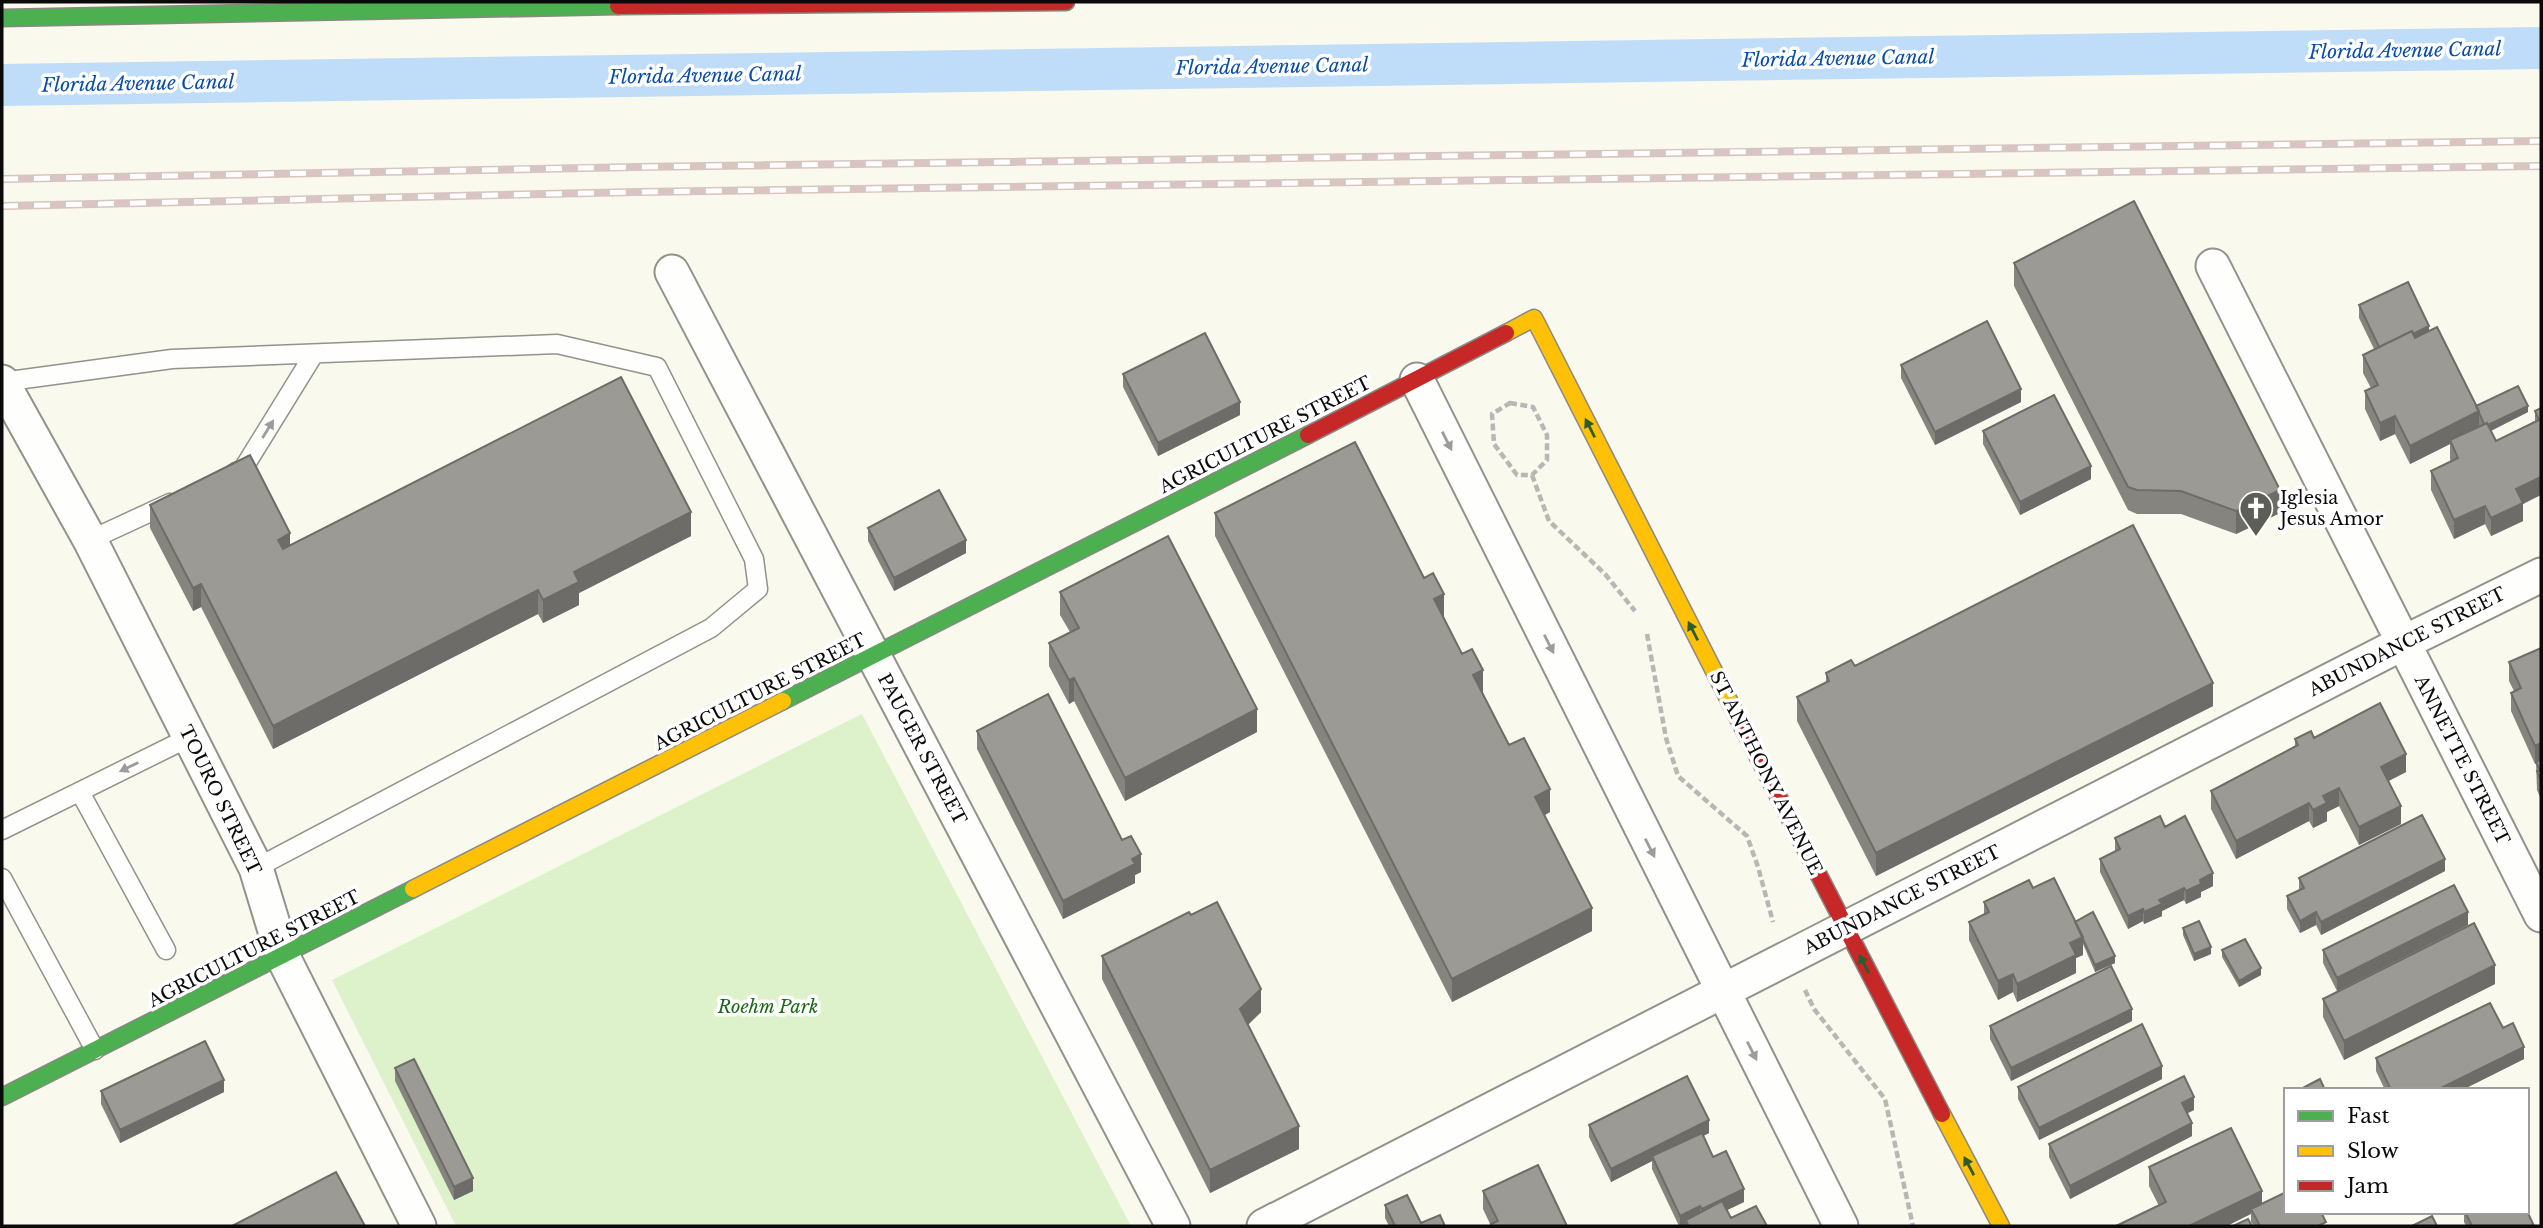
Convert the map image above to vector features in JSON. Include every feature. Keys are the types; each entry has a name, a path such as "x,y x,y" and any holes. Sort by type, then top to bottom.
{"street":[{"path":"2,18 543,4 1066,2"},
{"name":"ANNETTE STREET","path":"2213,267 2541,915"},
{"name":"PAUGER STREET","path":"672,272 1173,1226"},
{"name":"AGRICULTURE STREET","path":"2,1097 283,957 1534,318"},
{"name":"ST ANTHONY AVENUE","path":"1534,318 1845,929 2001,1226"},
{"path":"1416,380 1841,1226"},
{"name":"TOURO STREET","path":"2,382 90,540 256,868 283,957 419,1226"},
{"name":"ABUNDANCE STREET","path":"1264,1226 2541,575"}],"lane":[{"path":"2,382 172,359 557,344 657,368 754,559 758,589 711,628 256,868"},
{"path":"220,480 243,469 314,354"},
{"path":"90,540 184,496"},
{"path":"2,830 190,737"},
{"path":"80,792 166,950"},
{"path":"2,878 95,1050"}],"path":[{"path":"1510,403 1533,407 1547,435 1546,460 1532,475 1517,475 1494,444 1492,414 1510,403"},
{"path":"1532,475 1549,521 1605,574 1637,613"},
{"path":"1645,623 1666,738 1678,776 1746,836 1758,867 1774,929 1814,1009 1885,1099 1913,1226"}],"green space":[{"name":"Roehm Park","path":"862,714 1131,1226 456,1226 332,980"}],"building":[{"path":"2134,201 2280,490 2236,511 2181,491 2137,490 2128,487 2014,263"},
{"path":"2408,282 2429,326 2379,347 2359,305"},
{"path":"1987,321 2021,389 1935,432 1901,365"},
{"path":"2437,327 2479,411 2410,446 2395,416 2380,423 2365,391 2378,385 2363,355 2412,331 2415,338"},
{"path":"1205,333 1240,402 1158,443 1123,374"},
{"path":"621,377 691,512 574,572 579,582 543,600 538,590 273,726 201,584 193,588 150,505 250,455 290,533 278,540 283,549"},
{"path":"2518,386 2528,406 2488,425 2484,424 2476,406"},
{"path":"2054,395 2091,466 2020,502 1983,431"},
{"path":"2541,408 2541,477 2516,489 2523,503 2491,518 2485,506 2454,520 2431,471 2458,458 2450,440 2487,423 2496,441 2539,420 2535,411"},
{"path":"1355,442 1424,578 1433,573 1444,594 1434,599 1462,654 1472,649 1483,670 1473,675 1509,745 1524,738 1550,789 1535,797 1592,908 1452,979 1215,513"},
{"path":"939,490 966,540 894,578 868,528"},
{"path":"2133,525 2213,683 1876,853 1797,697 1829,681 1826,673 1851,660 1855,666"},
{"path":"1168,536 1257,709 1125,778 1074,678 1069,680 1049,643 1079,628 1060,592"},
{"path":"2541,648 2541,743 2535,746 2511,693 2521,688 2509,662"},
{"path":"1048,694 1122,840 1131,836 1141,854 1132,859 1135,864 1063,901 977,731"},
{"path":"2380,703 2406,754 2381,767 2401,806 2359,827 2339,788 2323,796 2327,803 2313,810 2309,803 2236,841 2211,791 2298,745 2295,739 2311,731 2314,738"},
{"path":"2541,760 2541,781 2536,762"},
{"path":"2422,815 2445,859 2321,922 2316,912 2300,921 2287,896 2304,888 2299,878"},
{"path":"2160,816 2165,827 2185,816 2213,873 2200,880 2201,884 2186,891 2184,888 2159,900 2162,904 2128,916 2100,859 2120,849 2115,838"},
{"path":"2054,878 2083,937 2070,943 2076,955 2017,984 2013,974 1998,981 1969,922 1989,912 1984,902 2029,880 2033,888"},
{"path":"2454,885 2468,912 2337,978 2323,950"},
{"path":"1217,902 1261,989 1240,1009 1299,1126 1210,1170 1102,956 1189,912 1191,915"},
{"path":"2093,912 2115,956 2095,965 2075,922"},
{"path":"2199,921 2211,947 2194,954 2183,928"},
{"path":"2474,923 2495,965 2344,1041 2323,999"},
{"path":"2245,939 2261,968 2239,981 2222,950"},
{"path":"2111,966 2132,1009 2011,1068 1990,1026"},
{"path":"2490,1003 2503,1028 2513,1023 2524,1047 2441,1088 2390,1088 2376,1058"},
{"path":"2142,1024 2162,1066 2039,1128 2018,1087"},
{"path":"205,1041 224,1080 120,1130 101,1091"},
{"path":"414,1059 473,1178 454,1187 395,1068"},
{"path":"1687,1076 1709,1120 1611,1169 1589,1125"},
{"path":"2184,1076 2194,1097 2182,1103 2192,1123 2070,1186 2049,1144"},
{"path":"2320,1079 2324,1088 2303,1088"},
{"path":"2231,1128 2262,1191 2189,1226 2116,1226 2166,1202 2149,1167"},
{"path":"1702,1133 1713,1157 1726,1151 1744,1189 1702,1209 1700,1206 1680,1216 1652,1156"},
{"path":"1538,1165 1567,1226 1492,1226 1491,1224 1498,1221 1483,1191"},
{"path":"336,1172 365,1226 232,1226"},
{"path":"2284,1193 2284,1214 2322,1214 2326,1222 2318,1226 2260,1226 2251,1209"},
{"path":"1407,1195 1421,1223 1440,1215 1445,1226 1395,1226 1385,1205"},
{"path":"1722,1201 1731,1218 1756,1206 1767,1226 1685,1226 1688,1225 1686,1220"},
{"path":"2466,1214 2528,1214 2534,1226 2472,1226"},
{"path":"2432,1216 2437,1226 2412,1226"},
{"path":"2248,1219 2252,1226 2233,1226"}],"waterway":[{"name":"Florida Avenue Canal","path":"2,85 2541,48"}],"railway":[{"path":"2,179 637,167 2541,141"},
{"path":"2,206 637,192 2541,166"}],"traffic: fast":[{"path":"2,18 618,6"},
{"path":"783,701 1308,435"},
{"path":"2,1097 413,889"}],"traffic: slow":[{"path":"1506,333 1534,318 1744,730"},
{"path":"413,889 783,701"},
{"path":"1942,1114 2001,1226"}],"traffic: jam":[{"path":"618,6 1066,2"},
{"path":"1308,435 1506,333"},
{"path":"1744,730 1942,1114"}],"place":[{"name":"Iglesia Jesus Amor","path":"2256,538"}]}
